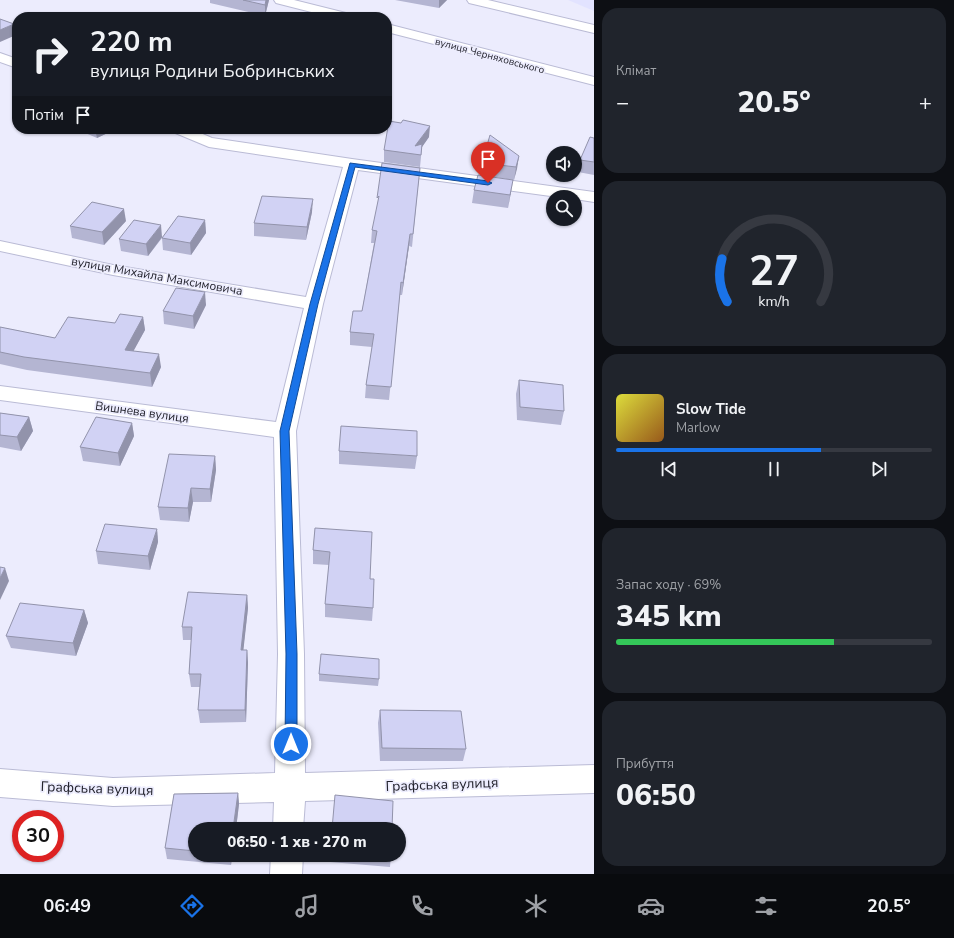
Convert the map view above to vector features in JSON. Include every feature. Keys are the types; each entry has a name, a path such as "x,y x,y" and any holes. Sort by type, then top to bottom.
{"street":[{"path":"280,0 327,12"},
{"path":"473,0 594,29"},
{"name":"вулиця Черняховського","path":"392,29 594,81"},
{"path":"0,57 12,62"},
{"path":"190,134 209,142 352,164 594,197"},
{"path":"288,822 291,654 285,431 314,304 352,164"},
{"name":"вулиця Михайла Максимовича","path":"0,246 113,270 314,304"},
{"name":"Вишнева вулиця","path":"0,393 285,431"},
{"name":"Графська вулиця","path":"0,783 113,792 594,779"},
{"path":"286,874 287,862"}],"shaded area":[{"path":"568,0 594,0 594,11"}],"building":[{"path":"243,0 266,0 265,5"},
{"path":"0,19 12,23 12,25 0,30"},
{"path":"403,120 430,126 415,146 422,144 421,155 384,150 387,134 392,134 392,122 401,123"},
{"path":"490,135 519,156 516,167 482,163"},
{"path":"590,137 594,138 594,162 582,160 582,155"},
{"path":"382,163 420,168 413,234 410,234 403,283 401,282 391,387 366,385 374,334 350,332 353,311 362,311 377,231 372,230 379,196 377,198"},
{"path":"478,175 513,180 510,195 474,190"},
{"path":"262,196 313,199 307,227 254,223"},
{"path":"92,202 124,209 102,232 70,226"},
{"path":"178,216 205,220 190,243 162,238"},
{"path":"134,220 161,225 146,244 119,239"},
{"path":"176,288 205,292 193,316 163,311"},
{"path":"120,314 143,317 125,350 159,354 150,373 24,357 0,352 0,327 55,338 68,317 115,323"},
{"path":"519,380 563,385 564,411 520,407"},
{"path":"0,413 29,417 17,437 0,435"},
{"path":"96,417 132,423 118,453 80,447"},
{"path":"341,426 417,431 417,456 339,451"},
{"path":"169,454 215,456 210,489 191,488 188,508 158,507"},
{"path":"105,524 157,529 148,556 96,551"},
{"path":"315,528 372,532 370,579 374,579 373,608 325,604 330,552 313,550"},
{"path":"0,567 5,568 0,578"},
{"path":"188,592 247,595 241,650 247,650 245,710 198,710 201,674 189,674 192,627 182,627"},
{"path":"20,603 84,610 73,643 6,636"},
{"path":"321,654 379,659 379,679 319,674"},
{"path":"380,710 461,711 466,749 382,748"},
{"path":"238,793 234,822 188,822 188,850 165,848 174,794"},
{"path":"335,795 393,801 392,822 333,822"}],"route":[{"path":"291,744 291,654 285,431 314,304 352,164 488,183"}]}
